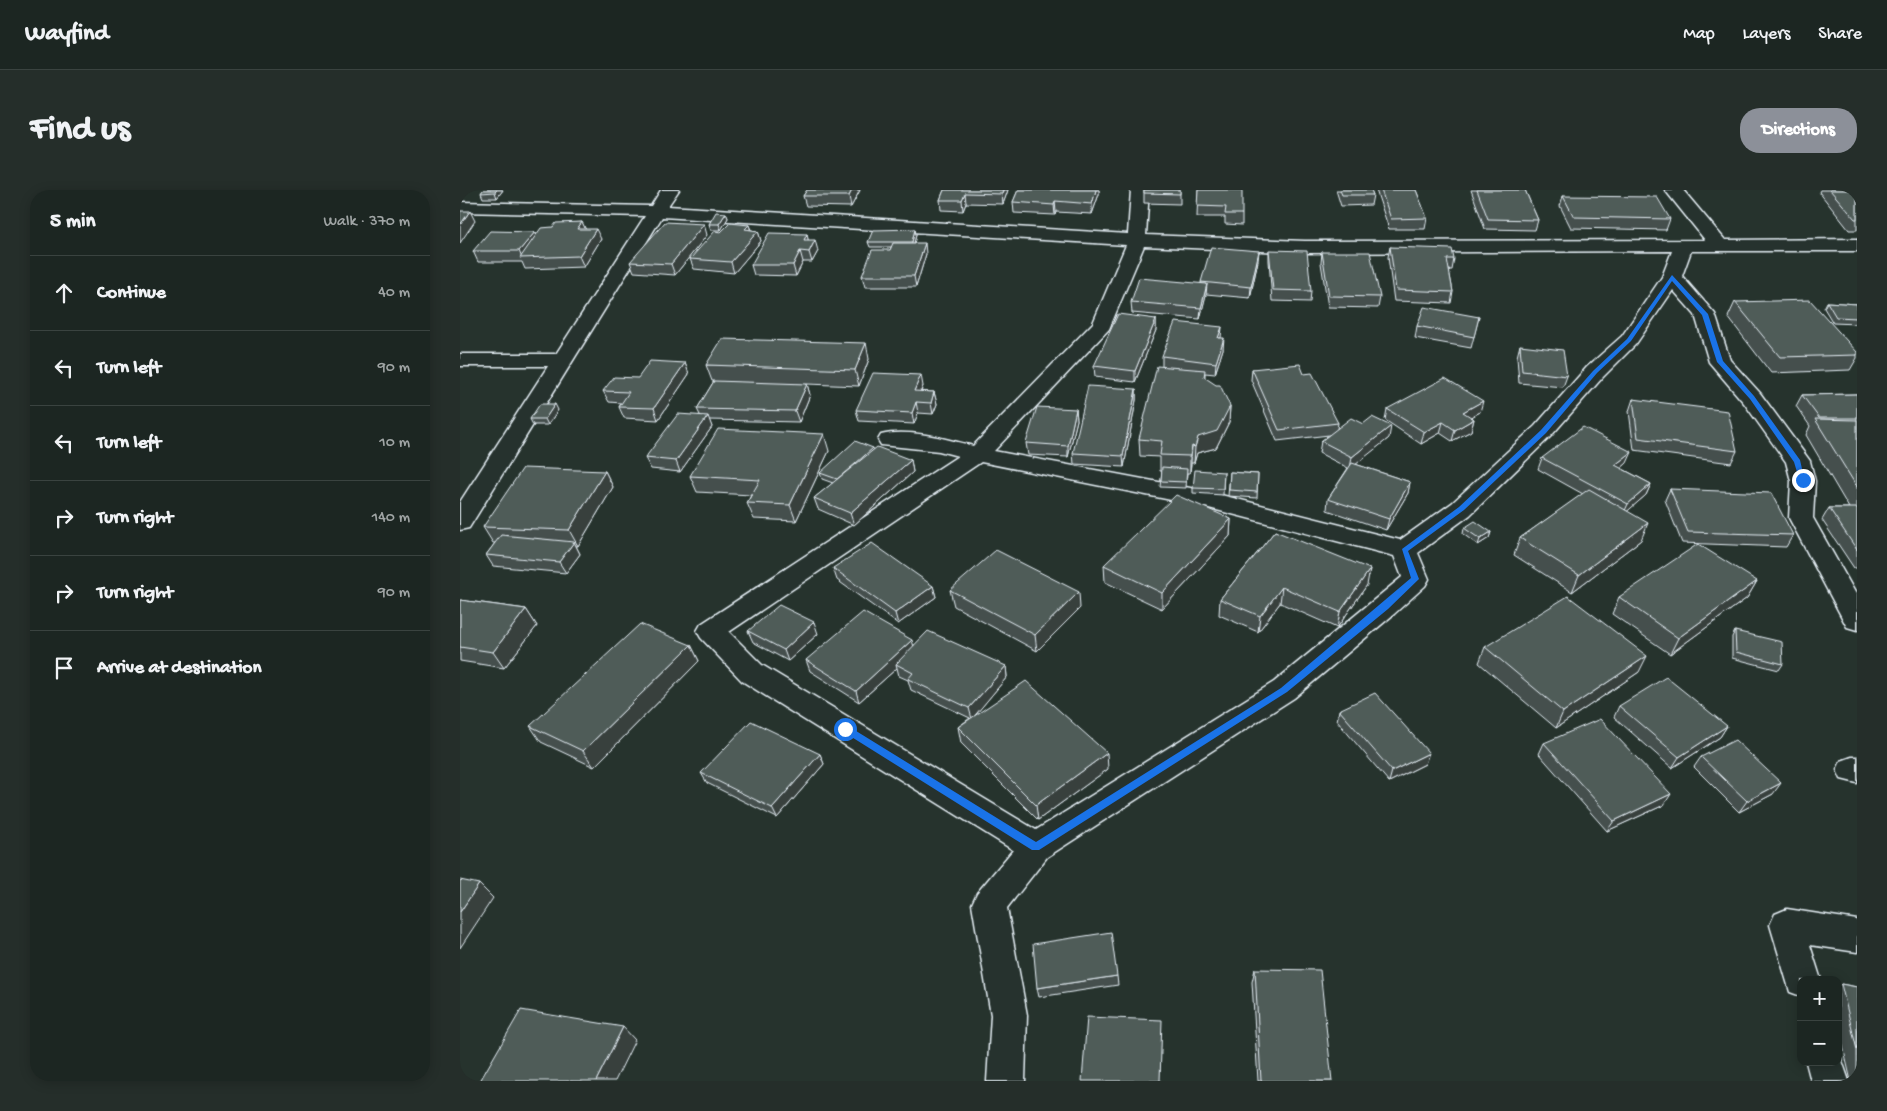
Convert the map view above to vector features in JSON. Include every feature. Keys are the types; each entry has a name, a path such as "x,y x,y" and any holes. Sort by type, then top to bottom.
{"street":[{"path":"460,522 670,190"},
{"path":"1036,847 752,673 711,631 978,454 1102,325 1136,240 1140,190"},
{"path":"1674,190 1719,245"},
{"path":"460,207 796,212 1136,240 1305,247 1857,245"},
{"path":"1404,550 1461,509 1543,431 1595,372 1629,340 1672,277 1684,245"},
{"path":"1672,277 1705,314 1720,362 1752,398 1798,461 1803,480 1801,518 1857,620"},
{"path":"460,360 561,360"},
{"path":"888,440 939,444 1082,476 1201,498 1404,550"},
{"path":"1006,1081 1009,1015 989,904 1036,847 1284,690 1385,607 1416,579 1404,550"},
{"path":"1802,976 1787,925 1857,936"},
{"path":"1826,1066 1830,1081"}],"building":[{"path":"483,190 497,190 495,192 481,193"},
{"path":"807,190 852,190 849,196 803,196"},
{"path":"944,190 1003,190 1002,194 965,193 962,200 940,200"},
{"path":"1018,190 1096,190 1092,204 1055,201 1054,205 1013,202"},
{"path":"1144,190 1180,190 1180,194 1144,193"},
{"path":"1198,190 1242,190 1242,214 1225,214 1226,207 1197,206"},
{"path":"1340,190 1371,190 1373,195 1342,195"},
{"path":"1381,190 1416,190 1427,218 1391,219"},
{"path":"1477,190 1525,190 1538,220 1488,219"},
{"path":"1830,190 1857,190 1857,219 1855,219"},
{"path":"1563,196 1657,197 1670,219 1574,217"},
{"path":"460,211 470,211 460,225"},
{"path":"716,212 726,213 719,224 709,224"},
{"path":"582,222 577,229 596,229 579,256 520,258 541,228 553,227 556,223"},
{"path":"665,222 704,224 671,264 630,262"},
{"path":"730,223 749,225 745,229 758,231 731,262 690,259 715,231 721,232"},
{"path":"915,229 912,242 868,242 873,230"},
{"path":"490,231 535,232 519,251 473,251"},
{"path":"769,233 807,234 804,240 815,240 809,252 800,251 793,265 751,265"},
{"path":"893,243 925,243 914,276 862,276 872,250 890,250"},
{"path":"1211,247 1259,251 1251,287 1201,282"},
{"path":"1390,247 1452,249 1454,259 1447,259 1453,292 1396,290"},
{"path":"1269,250 1307,251 1311,291 1273,290"},
{"path":"1322,252 1370,252 1380,297 1329,296"},
{"path":"1139,278 1207,284 1201,308 1131,302"},
{"path":"1810,300 1857,352 1857,355 1780,357 1735,302"},
{"path":"1827,302 1857,304 1857,318 1836,317"},
{"path":"1424,307 1479,317 1474,337 1417,326"},
{"path":"1118,314 1156,319 1135,371 1094,366"},
{"path":"1175,322 1222,327 1218,338 1224,338 1216,363 1162,356"},
{"path":"722,339 866,343 855,370 706,365"},
{"path":"1520,345 1563,350 1567,376 1522,371"},
{"path":"650,361 685,363 654,408 619,407 629,392 603,391 614,377 638,378"},
{"path":"1300,364 1304,374 1312,373 1338,423 1279,430 1252,369"},
{"path":"1157,366 1205,370 1204,377 1216,385 1220,385 1230,406 1217,431 1198,437 1195,447 1192,446 1190,456 1160,455 1162,441 1139,439"},
{"path":"873,373 921,375 914,391 934,392 931,403 916,402 912,413 856,410"},
{"path":"1445,378 1483,401 1463,412 1474,419 1455,430 1443,422 1424,432 1387,409"},
{"path":"714,381 807,384 795,411 697,409"},
{"path":"1088,386 1136,389 1123,456 1073,453"},
{"path":"1857,394 1857,418 1819,418 1802,395"},
{"path":"1633,399 1728,411 1737,451 1638,438"},
{"path":"540,404 555,404 545,419 530,419"},
{"path":"1037,407 1076,409 1068,446 1026,443"},
{"path":"678,414 708,416 676,461 645,458"},
{"path":"1372,417 1391,426 1352,457 1321,441 1351,418 1363,424"},
{"path":"1815,419 1857,420 1857,487"},
{"path":"1583,427 1632,452 1615,465 1651,484 1628,504 1542,458"},
{"path":"718,429 824,434 790,505 747,503 760,480 690,476"},
{"path":"855,441 873,448 837,479 820,473"},
{"path":"877,447 911,460 850,513 814,498"},
{"path":"1352,463 1410,482 1389,519 1328,499"},
{"path":"1162,467 1187,469 1186,482 1161,481"},
{"path":"523,468 605,471 569,530 483,527"},
{"path":"1195,470 1224,472 1223,489 1193,488"},
{"path":"1230,472 1258,474 1257,492 1229,490"},
{"path":"1589,489 1648,523 1579,575 1520,538"},
{"path":"1670,489 1771,493 1793,535 1688,532"},
{"path":"1176,495 1231,519 1162,593 1104,565"},
{"path":"1829,508 1857,508 1857,550"},
{"path":"1475,521 1491,532 1480,539 1464,528"},
{"path":"1275,531 1370,569 1340,612 1282,587 1260,616 1220,599"},
{"path":"501,535 574,542 559,562 486,555"},
{"path":"872,543 933,586 895,613 833,568"},
{"path":"1698,544 1757,581 1678,638 1619,597"},
{"path":"996,550 1079,592 1035,635 950,590"},
{"path":"1568,596 1647,656 1563,712 1485,647"},
{"path":"460,600 526,609 493,652 460,647"},
{"path":"779,605 814,622 784,650 748,631"},
{"path":"863,612 912,640 856,691 806,660"},
{"path":"640,624 691,645 583,751 530,726"},
{"path":"928,631 1006,666 969,708 908,679 913,673 896,664"},
{"path":"1735,631 1782,642 1783,664 1736,652"},
{"path":"1666,677 1727,726 1679,757 1619,706"},
{"path":"1026,681 1107,753 1036,805 958,727"},
{"path":"1375,693 1429,753 1392,771 1339,710"},
{"path":"1600,719 1671,794 1614,821 1544,743"},
{"path":"751,721 820,754 772,808 701,773"},
{"path":"1735,740 1781,783 1747,801 1701,757"},
{"path":"460,880 479,884 460,912"},
{"path":"1111,932 1117,976 1037,988 1033,944"},
{"path":"1255,969 1320,970 1332,1081 1261,1081"},
{"path":"1842,984 1857,987 1857,1050 1842,988"},
{"path":"521,1010 623,1027 596,1081 480,1081"},
{"path":"1087,1017 1162,1020 1160,1081 1082,1081"}],"route":[{"path":"845,729 1036,847 1284,690 1385,607 1416,579 1404,550 1461,509 1543,431 1595,372 1629,340 1672,277 1705,314 1720,362 1752,398 1798,461 1803,480"}]}
